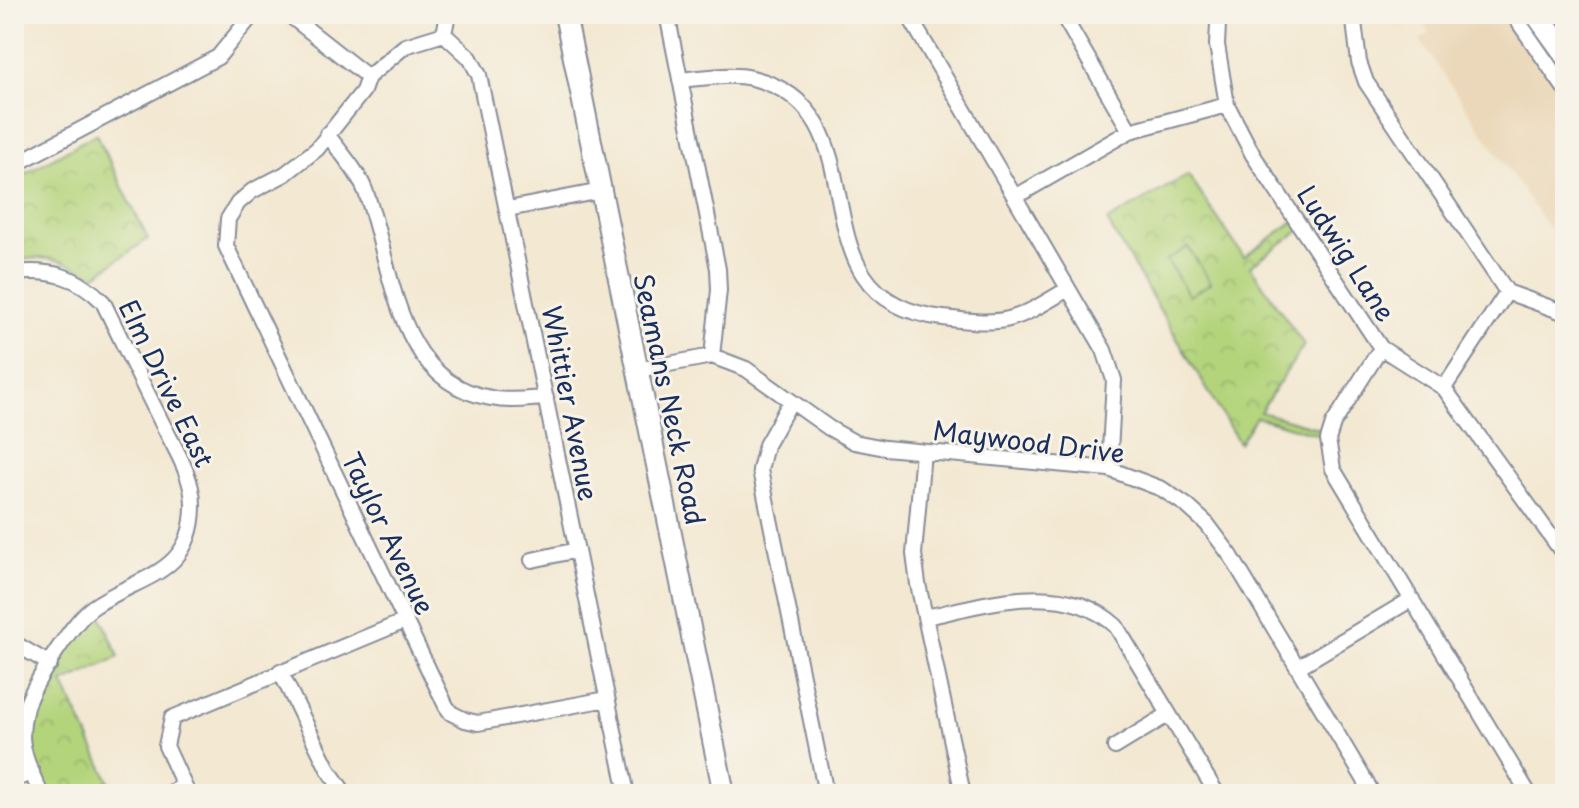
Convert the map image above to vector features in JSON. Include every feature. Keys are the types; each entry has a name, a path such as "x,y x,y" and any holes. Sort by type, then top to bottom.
{"main road":[{"name":"Seamans Neck Road","path":"565,14 724,794"},
{"path":"1537,14 1565,53"}],"street":[{"path":"14,165 218,57 253,14"},
{"path":"288,14 368,77"},
{"path":"448,14 444,34 405,46 368,77 363,91 327,134 364,187 396,301 422,355 450,382 478,395 510,400 546,398"},
{"path":"637,370 712,356 719,290 718,269 667,14"},
{"path":"908,14 1104,350 1114,380 1109,469"},
{"path":"1062,14 1130,131"},
{"name":"Ludwig Lane","path":"1222,14 1217,45 1227,105 1253,155 1381,348 1444,388 1565,556"},
{"path":"1353,14 1359,62 1366,82 1507,292 1565,313"},
{"path":"1513,14 1565,89"},
{"name":"Whittier Avenue","path":"444,34 470,58 479,75 627,794"},
{"path":"680,80 720,76 753,79 782,90 805,108 829,149 851,250 859,271 877,293 893,305 922,316 999,323 1024,315 1068,289"},
{"path":"1015,197 1130,131 1227,105"},
{"name":"Taylor Avenue","path":"327,134 317,149 303,161 252,191 238,203 227,225 226,246 446,706 451,713 465,720 493,722 607,699"},
{"path":"508,209 601,191"},
{"name":"Elm Drive East","path":"14,273 34,271 59,274 89,288 103,302 179,458 193,497 190,529 175,558 153,577 92,608 75,624 27,704 23,723 25,752 41,794"},
{"path":"1444,388 1507,292"},
{"path":"1381,348 1333,424 1328,440 1333,469 1529,794"},
{"name":"Maywood Drive","path":"712,356 746,369 854,442 923,452 1109,469 1162,489 1207,524 1231,556 1373,794"},
{"path":"791,401 766,445 760,470 826,794"},
{"path":"923,452 914,554 963,794"},
{"path":"532,560 577,550"},
{"path":"926,617 1018,598 1086,605 1101,613 1116,626 1217,794"},
{"path":"1298,667 1412,599"},
{"path":"168,794 186,790 166,746 172,718 405,621"},
{"path":"14,643 50,664"},
{"path":"280,671 329,771 345,794"},
{"path":"1115,747 1169,714"},
{"path":"14,780 32,772"}],"shaded area":[{"path":"1416,14 1565,14 1565,244 1544,222 1420,40 1430,33"}],"green space":[{"path":"96,134 148,239 94,276 56,260 37,258 14,261 14,180"},
{"path":"1188,175 1244,257 1296,220 1302,229 1250,266 1304,345 1260,412 1324,430 1323,436 1256,417 1239,443 1107,221"},
{"path":"1188,247 1211,283 1189,296 1167,260"},
{"path":"97,606 119,657 63,683 115,794 44,794 26,752 29,706 76,626"}]}
